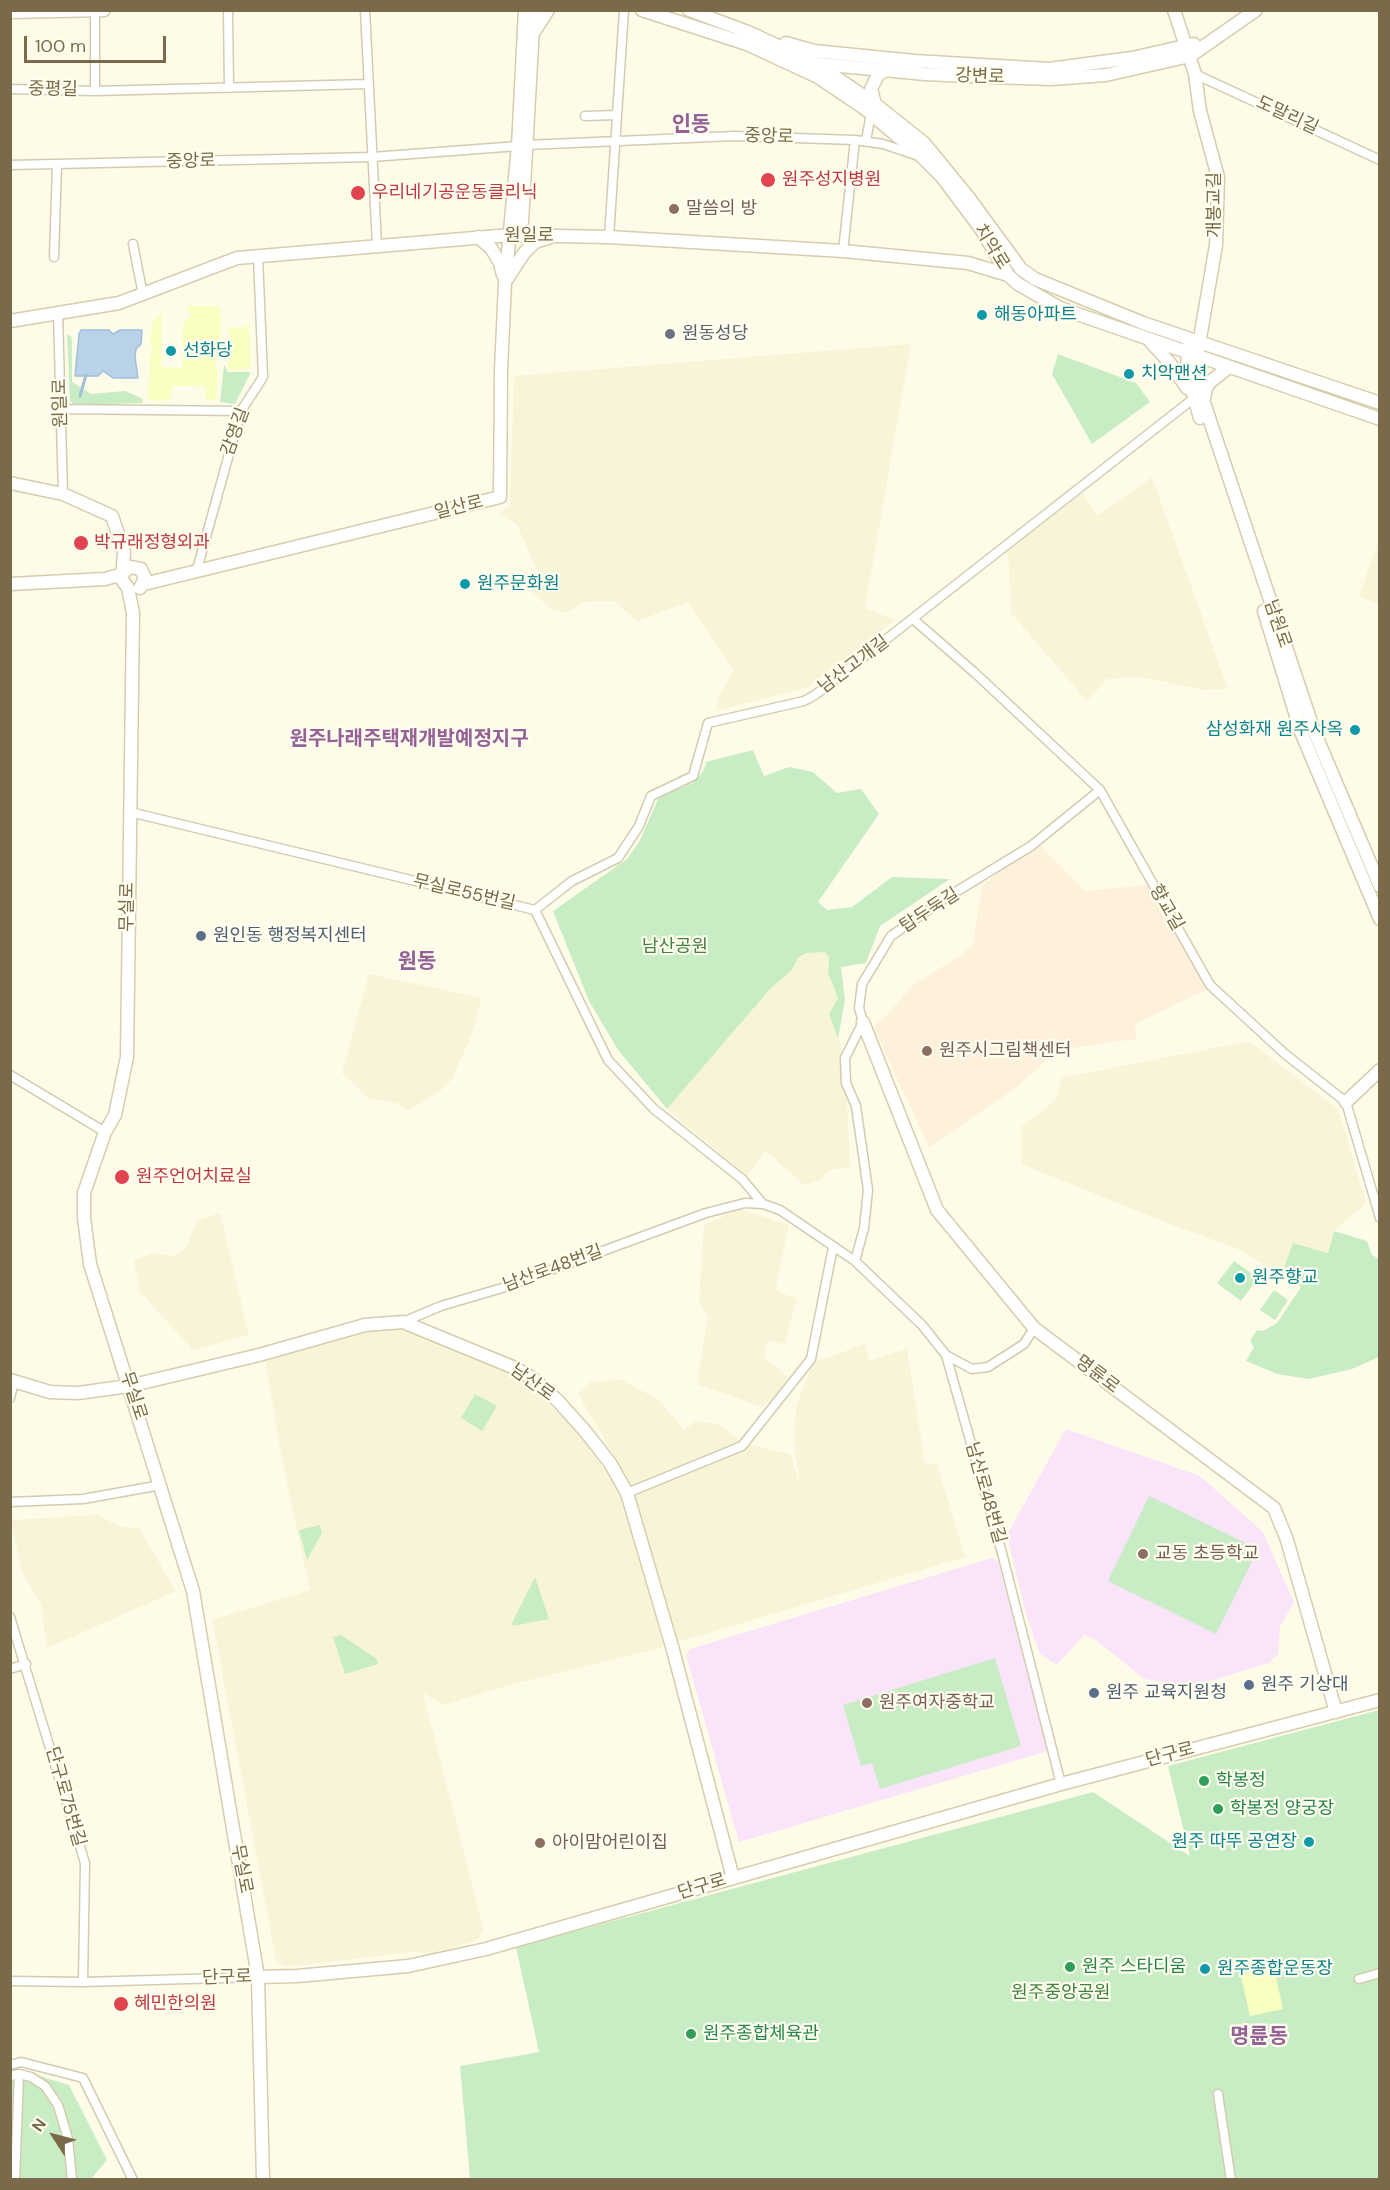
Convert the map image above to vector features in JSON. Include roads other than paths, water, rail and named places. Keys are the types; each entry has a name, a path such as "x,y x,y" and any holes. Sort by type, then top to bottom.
{"street":[{"path":"10,12 104,10"},
{"path":"228,10 229,87"},
{"path":"365,10 377,245"},
{"path":"522,146 525,10"},
{"path":"522,146 534,33 534,10"},
{"path":"534,33 548,10"},
{"path":"609,237 624,10"},
{"name":"치악로","path":"642,10 748,38 814,63 924,143 1021,269 1035,279 1083,300 1194,340 1380,402"},
{"name":"치악로","path":"689,10 748,38 873,108 922,157 968,211 1008,275 1018,284 1060,308 1380,419"},
{"name":"개봉교길","path":"1174,10 1195,74 1200,111 1218,177 1219,194 1216,246 1192,354"},
{"name":"강변로","path":"814,63 886,70 1051,79 1133,70 1209,42 1256,10"},
{"path":"95,11 95,91 368,84"},
{"name":"강변로","path":"748,38 814,51 915,61 1048,69 1188,51"},
{"path":"866,141 873,108 872,89 878,75 886,70"},
{"name":"도말리길","path":"1195,74 1380,160"},
{"name":"중평길","path":"10,89 95,91"},
{"path":"585,116 617,115"},
{"name":"중앙로","path":"10,165 372,157 522,146 735,136 866,141 922,157"},
{"path":"843,251 855,140"},
{"name":"일산로","path":"142,578 162,581 500,497 501,370 505,283 522,146"},
{"path":"54,257 57,165"},
{"name":"원일로","path":"10,321 119,303 143,295 237,253 258,256 510,234 609,237 843,251 968,264 1008,275"},
{"path":"505,283 524,253 535,242 554,236"},
{"path":"478,237 491,248 500,263 505,283"},
{"path":"133,244 143,295"},
{"name":"감영길","path":"196,573 240,411 263,377 258,256"},
{"name":"원일로","path":"58,313 63,494"},
{"path":"1149,340 1198,401 1219,373 1229,367"},
{"name":"남원로","path":"1192,354 1198,401 1301,732 1380,920"},
{"name":"남원로","path":"1198,401 1314,731 1380,886"},
{"name":"남산고개길","path":"535,910 572,881 618,858 639,826 651,796 693,776 708,723 804,701 913,620 1079,486 1198,401"},
{"path":"62,409 240,411"},
{"path":"10,483 63,494 112,516 124,552 142,578 133,613"},
{"path":"124,552 125,579 133,613"},
{"path":"125,579 130,567 142,578"},
{"path":"10,584 125,579 137,590 142,578"},
{"name":"무실로","path":"133,613 127,1057 115,1115 105,1132 84,1193 84,1218 90,1264 193,1591 258,1977 263,2180"},
{"name":"향교길","path":"913,620 975,673 1100,790 1210,985 1285,1054 1346,1102"},
{"name":"탑두둑길","path":"863,1022 859,1008 862,984 891,936 941,901 1030,846 1100,790"},
{"name":"무실로55번길","path":"130,812 535,910 608,1060 654,1109 742,1179 763,1204"},
{"path":"855,1261 864,1228 868,1190 856,1106 846,1083 845,1058 863,1022"},
{"name":"명륜로","path":"863,1022 937,1210 1034,1328 1274,1508 1287,1540 1336,1712"},
{"path":"1380,1070 1346,1102 1380,1218"},
{"path":"10,1075 105,1132"},
{"name":"남산로48번길","path":"403,1322 441,1306 513,1284 706,1213 745,1203 763,1204 780,1210 855,1261 922,1325 946,1355 1002,1553 1061,1784"},
{"path":"627,1493 742,1446 811,1359 833,1247"},
{"name":"남산로","path":"12,1380 50,1392 78,1393 129,1386 259,1355 365,1325 403,1322 515,1368 534,1379 585,1431 610,1463 627,1493 673,1650 733,1878"},
{"path":"946,1355 972,1369 988,1367 1024,1344 1034,1328"},
{"path":"10,1398 12,1380"},
{"path":"10,1502 83,1499 161,1485"},
{"name":"단구로75번길","path":"10,1617 85,1863 82,1982"},
{"path":"10,1669 26,1664"},
{"name":"단구로","path":"10,1981 82,1982 297,1976 435,1961 585,1922 1061,1784 1380,1700"},
{"path":"1359,1979 1380,1973"},
{"path":"10,2065 21,2062 83,2078 133,2180"},
{"path":"15,2180 15,2075 31,2077 45,2086 58,2105 68,2139 72,2180"},
{"path":"1218,2094 1231,2180"}],"water":[{"path":"81,330 109,330 113,334 120,330 142,330 141,344 136,349 135,357 138,378 113,378 103,371 98,376 75,376"}],"waterway":[{"path":"80,396 86,375"}],"place":[{"name":"원주성지병원","path":"768,180"},
{"name":"우리네기공운동클리닉","path":"358,193"},
{"name":"말씀의 방","path":"674,209"},
{"name":"해동아파트","path":"982,315"},
{"name":"원동성당","path":"670,334"},
{"name":"선화당","path":"171,351"},
{"name":"치악맨션","path":"1129,374"},
{"name":"박규래정형외과","path":"81,543"},
{"name":"원주문화원","path":"465,584"},
{"name":"삼성화재 원주사옥","path":"1355,730"},
{"name":"원인동 행정복지센터","path":"201,936"},
{"name":"원주시그림책센터","path":"927,1051"},
{"name":"원주언어치료실","path":"122,1177"},
{"name":"원주향교","path":"1240,1278"},
{"name":"교동 초등학교","path":"1143,1554"},
{"name":"원주 기상대","path":"1249,1685"},
{"name":"원주 교육지원청","path":"1094,1693"},
{"name":"원주여자중학교","path":"867,1703"},
{"name":"학봉정","path":"1204,1781"},
{"name":"학봉정 양궁장","path":"1218,1809"},
{"name":"원주 따뚜 공연장","path":"1309,1842"},
{"name":"아이맘어린이집","path":"540,1843"},
{"name":"원주 스타디움","path":"1070,1967"},
{"name":"원주종합운동장","path":"1205,1969"},
{"name":"혜민한의원","path":"121,2004"},
{"name":"원주종합체육관","path":"691,2034"}],"district":[{"name":"인동","path":"691,125"},
{"name":"원주나래주택재개발예정지구","path":"409,740"},
{"name":"원동","path":"417,962"},
{"name":"명륜동","path":"1259,2037"}],"park label":[{"name":"남산공원","path":"675,947"},
{"name":"원주중앙공원","path":"1061,1993"}]}
